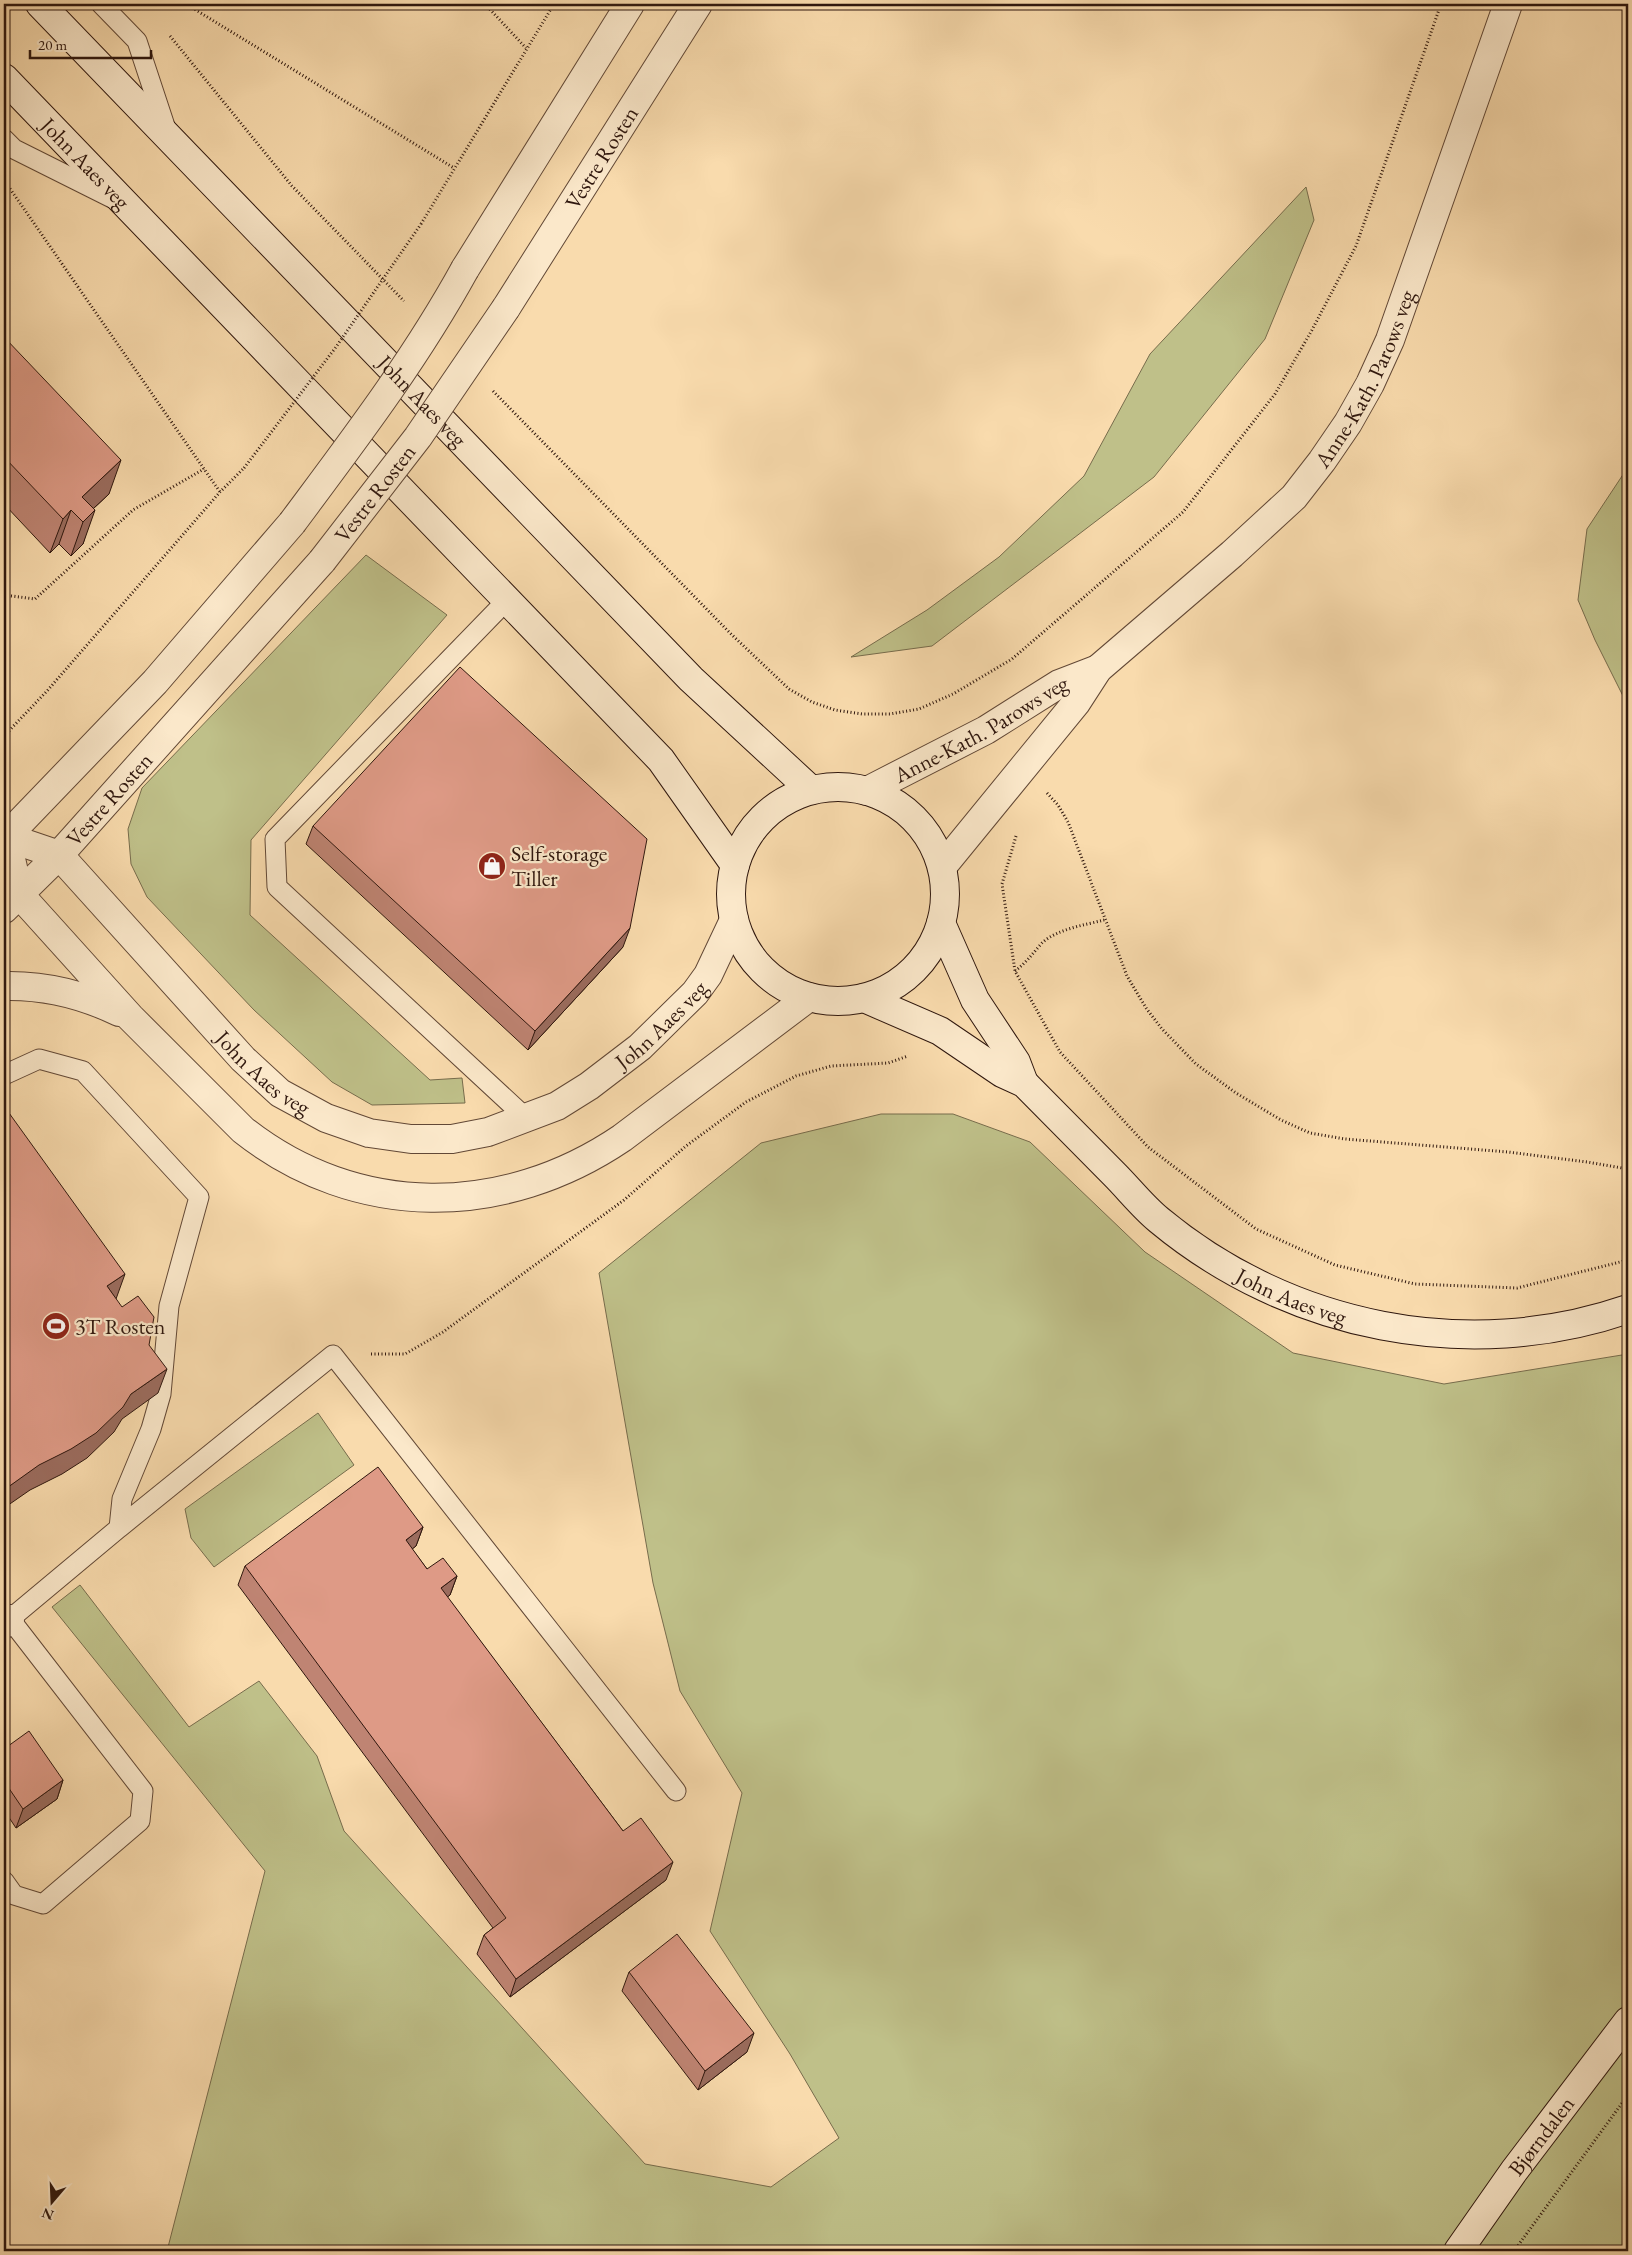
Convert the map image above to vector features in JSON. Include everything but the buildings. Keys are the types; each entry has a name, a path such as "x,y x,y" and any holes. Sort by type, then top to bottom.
{"street":[{"name":"John Aaes veg","path":"40,4 684,671 811,790"},
{"name":"Vestre Rosten","path":"5,838 155,682 292,524 386,397 439,316 464,270 630,4"},
{"name":"Vestre Rosten","path":"12,901 60,855 322,562 418,437 506,308 698,4"},
{"name":"Anne-Kath. Parows veg","path":"942,867 1076,703 1098,669 1232,554 1294,497 1348,423 1370,384 1390,340 1508,4"},
{"name":"John Aaes veg","path":"4,78 661,760 734,865"},
{"name":"Anne-Kath. Parows veg","path":"867,791 986,730 1059,684 1098,669"},
{"path":"840,787 867,791 896,803 920,820 933,843 942,867 946,893 941,923 929,950 913,970 890,987 864,998 836,1002 808,997 782,987 761,968 743,946 734,920 729,892 734,865 746,838 763,817 785,800 811,790 840,787"},
{"name":"John Aaes veg","path":"5,838 60,855 243,1059 280,1093 326,1118 369,1134 411,1139 452,1139 488,1132 557,1106 589,1086 661,1028 700,987 708,975 734,920"},
{"path":"5,838 12,901 244,1130 261,1144 289,1160 351,1185 409,1197 436,1199 475,1196 513,1188 559,1172 596,1155 808,997"},
{"name":"John Aaes veg","path":"941,923 976,1000 1016,1062 1024,1083"},
{"path":"4,986 28,985 60,990 91,999 130,1017"},
{"name":"John Aaes veg","path":"864,998 940,1031 1002,1073 1024,1083 1158,1220 1208,1256 1261,1287 1313,1308 1365,1323 1412,1331 1460,1335 1507,1334 1551,1330 1628,1310"},
{"name":"Bjørndalen","path":"1458,2251 1514,2171 1628,2022"}],"lane":[{"path":"100,4 137,42 168,135"},
{"path":"4,139 14,149 127,205"},
{"path":"507,600 275,839 277,887 526,1118"},
{"path":"4,1075 39,1059 83,1071 199,1196 169,1306 161,1394 151,1429 122,1499 119,1528"},
{"path":"4,1881 14,1895 43,1904 140,1821 143,1790 7,1622 333,1354 676,1792"}],"path":[{"path":"186,4 454,168"},
{"path":"485,4 526,48"},
{"path":"4,736 47,691 220,492 244,468 336,347 421,224 554,4"},
{"path":"486,385 730,633 789,689 812,702 835,710 862,714 890,714 919,708 953,694 1012,659 1183,512 1275,394 1312,330 1356,246 1441,4"},
{"path":"168,34 292,186 410,306"},
{"path":"4,180 220,492"},
{"path":"4,595 35,599 132,510 204,470"},
{"path":"1040,787 1058,805 1068,822 1127,976 1146,1008 1162,1029 1196,1064 1236,1093 1281,1120 1310,1133 1345,1139 1455,1147 1588,1162 1628,1169"},
{"path":"1018,832 1002,884 1015,971 1060,1052 1148,1147 1256,1229 1335,1264 1415,1284 1517,1288 1628,1260"},
{"path":"1015,971 1026,963 1043,942 1061,933 1104,920"},
{"path":"405,1354 442,1332 624,1200 686,1146 746,1102 796,1076 831,1066 888,1063 907,1057 914,1052"},
{"path":"1514,2251 1628,2094"}],"green space":[{"path":"1306,187 1314,220 1265,339 1154,477 932,646 851,657 927,610 999,557 1084,476 1150,354"},
{"path":"1628,467 1628,706 1595,640 1578,600 1587,529"},
{"path":"366,555 447,615 251,840 250,915 430,1080 462,1078 465,1103 372,1105 332,1082 254,1010 147,897 131,864 128,829 142,788"},
{"path":"881,1114 953,1114 1030,1142 1145,1252 1293,1353 1444,1384 1628,1354 1628,2251 167,2251 265,1871 52,1607 80,1585 189,1727 259,1681 317,1756 344,1831 645,2164 771,2187 839,2138 790,2054 710,1931 742,1793 680,1691 653,1583 599,1273 761,1143"},
{"path":"318,1413 354,1465 214,1567 191,1538 185,1509"}],"place":[{"name":"Self-storage Tiller","path":"492,866"},
{"name":"3T Rosten","path":"56,1326"}]}
